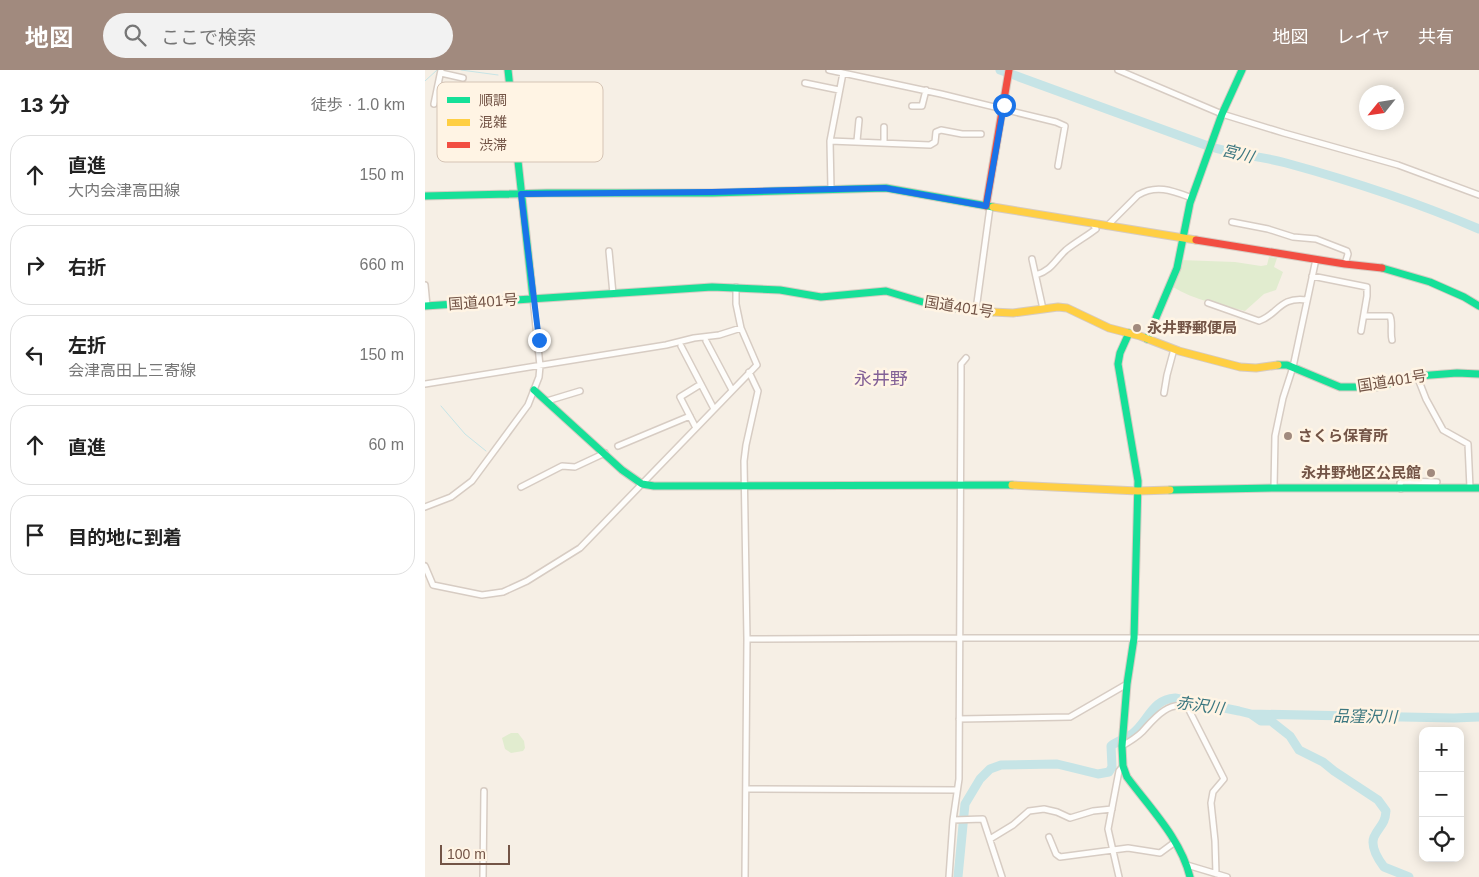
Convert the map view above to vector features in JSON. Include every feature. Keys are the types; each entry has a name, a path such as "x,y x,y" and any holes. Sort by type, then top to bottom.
{"main road":[{"path":"988,207 1009,70"},
{"path":"1147,339 1177,268 1192,198 1222,114 1242,70"},
{"path":"518,162 533,298"},
{"path":"425,196 885,188 1093,224 1345,264 1387,268 1430,282 1479,306"},
{"name":"国道401号","path":"426,306 712,287 788,290 821,297 887,291 935,306 976,310 1013,313 1067,308 1109,328 1174,349 1240,367 1256,368 1283,364 1337,386 1347,388 1377,387 1417,376 1457,373 1479,374"},
{"path":"1129,333 1120,353 1118,364 1138,491 1134,638 1127,684 1122,746 1123,766 1130,781 1175,842 1187,865 1190,877"},
{"path":"533,390 605,453 621,470 641,484 654,486 1036,485 1138,491 1274,488 1479,488"}],"street":[{"path":"829,70 1003,107 1056,122 1065,126 1058,166"},
{"path":"1118,70 1222,114 1284,134 1398,165 1479,195"},
{"path":"441,71 463,78"},
{"path":"831,189 830,141 843,73"},
{"path":"805,83 839,90"},
{"path":"912,106 922,106 926,90"},
{"path":"435,104 437,93"},
{"path":"857,142 859,120"},
{"path":"884,127 884,143"},
{"path":"830,141 930,145 935,142 936,132 941,130 962,134 981,134"},
{"path":"1107,226 1139,194 1150,190 1164,188 1192,198"},
{"path":"976,310 988,207"},
{"path":"1232,222 1268,229 1293,237 1316,239 1327,243 1347,251 1345,264"},
{"path":"1036,275 1050,269 1064,252 1096,229 1093,224"},
{"path":"609,251 613,294"},
{"path":"1032,259 1043,309"},
{"path":"1274,488 1274,441 1283,398 1293,367 1316,259"},
{"path":"1312,276 1366,286 1368,291 1361,331"},
{"path":"425,285 426,306"},
{"path":"425,566 433,585 481,595 503,592 527,581 580,548 757,364 741,328 736,304 736,287"},
{"path":"425,507 451,497 472,481 528,405 539,377 540,366 539,340 533,298"},
{"path":"1208,303 1259,321 1263,320 1284,302 1307,300"},
{"path":"1364,316 1391,316 1390,331 1392,340"},
{"path":"425,384 678,343 694,338 719,335 741,328"},
{"path":"706,341 732,390"},
{"path":"681,346 714,409"},
{"path":"1164,393 1174,349"},
{"path":"949,877 953,820 959,779 961,364 966,358"},
{"path":"745,877 747,639 744,461 758,391 749,372"},
{"path":"1417,376 1426,399 1443,430 1468,444 1470,488"},
{"path":"696,428 680,397 701,384"},
{"path":"547,401 580,391"},
{"path":"618,446 689,416"},
{"path":"521,487 561,466 575,467 605,453"},
{"path":"1401,489 1400,483 1403,481 1437,482"},
{"path":"747,639 1479,638"},
{"path":"959,719 1070,717 1127,684"},
{"path":"1122,746 1133,740 1157,716 1172,707 1182,705 1188,708 1224,779 1213,792 1211,803 1216,874"},
{"path":"1119,877 1108,829 1119,771 1123,766"},
{"path":"745,789 957,790"},
{"path":"483,877 484,791"},
{"path":"990,839 1013,825 1029,810 1044,809 1070,818 1093,811 1112,809"},
{"path":"953,820 983,820 1002,877"},
{"path":"1049,837 1056,854 1060,857 1128,848 1160,853 1175,842"},
{"path":"1187,865 1227,877"}],"green space":[{"path":"1269,257 1277,258 1274,267 1283,272 1276,290 1264,294 1245,311 1199,299 1173,287 1180,260 1235,262 1261,266 1267,265"},
{"path":"511,733 518,733 524,741 525,748 523,751 511,753 505,749 502,738"}],"waterway":[{"path":"425,81 437,70"},
{"path":"461,70 498,75"},
{"name":"宮川","path":"1000,70 1208,146 1276,161 1335,177 1408,201 1479,229"},
{"path":"441,406 465,434 486,451"},
{"name":"赤沢川","path":"958,877 965,804 980,779 990,769 1001,765 1057,764 1098,774 1109,772 1112,767 1111,746 1132,734 1161,702 1175,698 1251,714 1261,721 1271,721 1290,736 1299,750 1323,762 1378,800 1386,811 1383,822 1374,837 1375,853 1384,867 1409,877"},
{"name":"品窪沢川","path":"1251,714 1479,717"}],"traffic: fast":[{"path":"508,70 509,82"},
{"path":"1147,339 1177,268 1190,203 1222,114 1242,70"},
{"path":"518,162 533,298"},
{"path":"425,196 547,193 712,193 886,188 993,207"},
{"path":"1382,268 1430,282 1479,306"},
{"path":"425,306 712,287 780,290 821,297 886,291 936,306 992,312"},
{"path":"1129,333 1120,353 1118,364 1138,481 1134,638 1127,684 1122,746 1123,766 1127,777 1155,812 1180,850 1190,877"},
{"path":"1278,365 1287,365 1340,387 1377,387 1418,376 1457,373 1479,374"},
{"path":"534,390 622,470 642,484 654,486 1012,485"},
{"path":"1170,490 1479,488"}],"traffic: slow":[{"path":"993,207 1196,240"},
{"path":"992,312 1013,313 1058,307 1067,308 1109,328 1140,336 1179,351 1240,367 1256,368 1278,365"},
{"path":"1012,485 1138,491 1170,490"}],"traffic: jam":[{"path":"986,206 1009,70"},
{"path":"1196,240 1345,264 1382,268"}],"place":[{"name":"永井野郵便局","path":"1137,328"},
{"name":"さくら保育所","path":"1288,436"},
{"name":"永井野地区公民館","path":"1431,473"}],"district":[{"name":"永井野","path":"881,379"}],"route":[{"path":"539,340 521,194 885,188 986,206 1004,105"}]}
